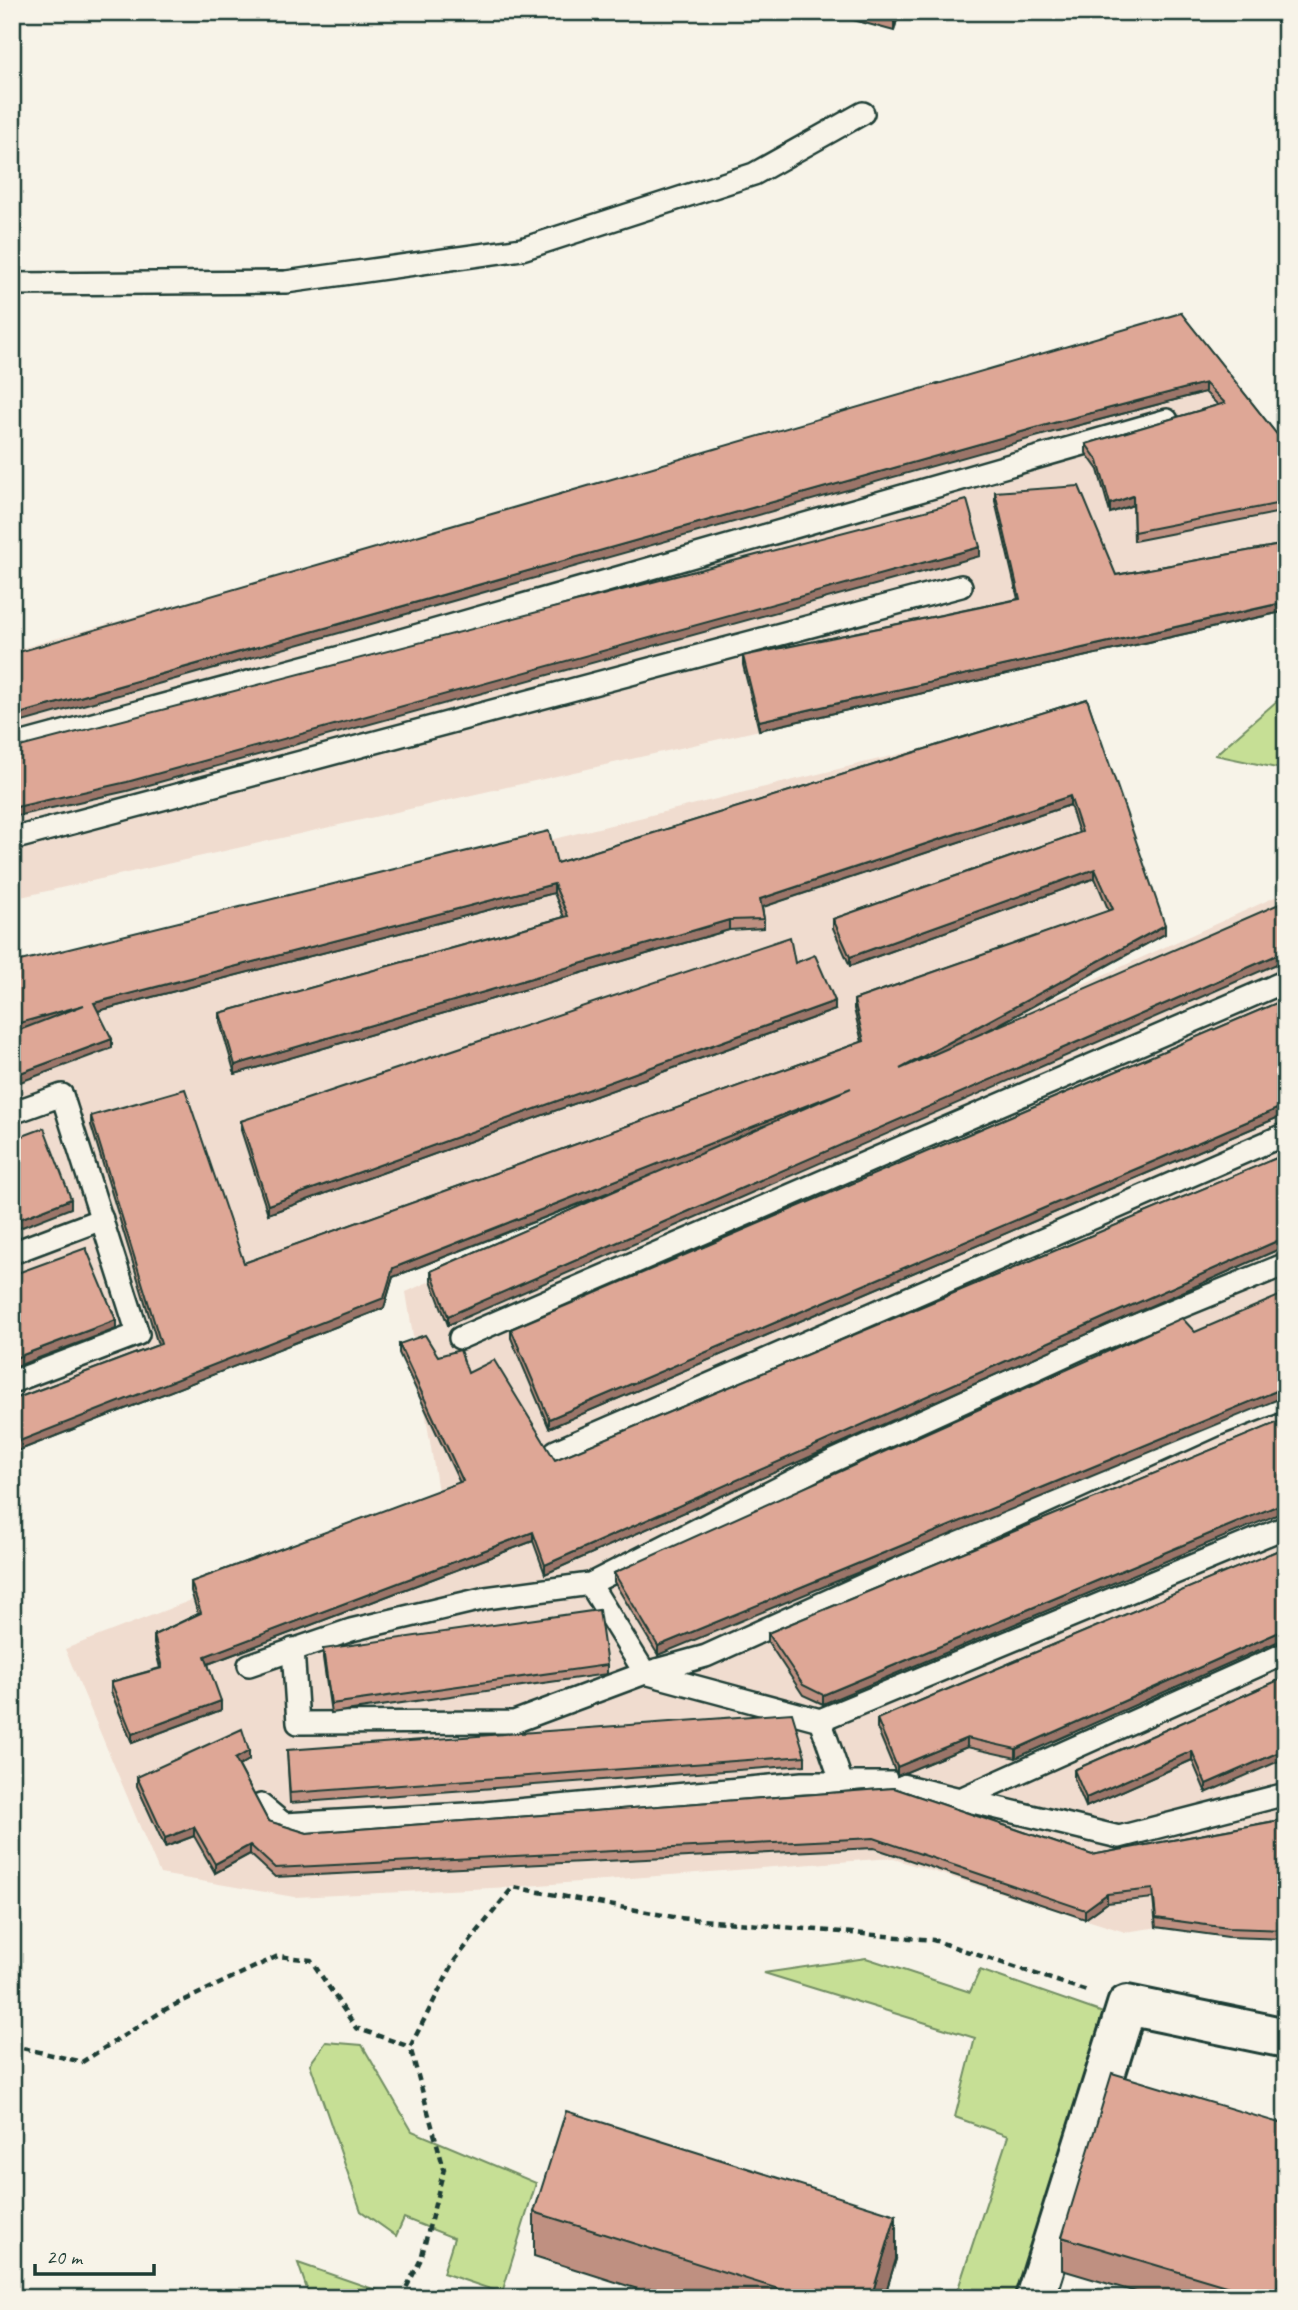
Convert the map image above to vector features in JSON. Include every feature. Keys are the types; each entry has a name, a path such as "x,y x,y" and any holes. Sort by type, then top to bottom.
{"street":[{"path":"1035,2298 1127,2005 1286,2038"}],"lane":[{"path":"12,284 286,282 522,249 754,174 863,113"},
{"path":"12,746 363,651 1167,420"},
{"path":"12,839 961,586"},
{"path":"460,1338 1286,981"},
{"path":"12,1114 62,1095 138,1334 12,1382"},
{"path":"556,1451 1286,1133"},
{"path":"12,1253 102,1219"},
{"path":"249,1665 351,1630 486,1598 590,1584 849,1454 1088,1345 1286,1264"},
{"path":"293,1649 298,1723 514,1722 645,1673 706,1656 1221,1423 1286,1398"},
{"path":"590,1584 645,1673 820,1720 1286,1527"},
{"path":"960,1800 1286,1653"},
{"path":"820,1720 842,1783"},
{"path":"261,1805 284,1824 485,1813 802,1783 893,1783 1119,1837 1286,1794"}],"path":[{"path":"401,2298 421,2259 444,2169 410,2047 455,1959 513,1886 679,1918 933,1940 1127,2005"},
{"path":"12,2050 18,2047 82,2062 166,2010 278,1956 311,1960 356,2028 410,2047"}],"shaded area":[{"path":"1181,322 1286,455 1286,611 12,899 12,651"},
{"path":"1087,708 1165,934 394,1277 384,1308 12,1453 12,972"},
{"path":"1286,892 1286,1908 1125,1932 891,1858 513,1887 294,1897 160,1874 65,1649 440,1504 406,1292"}],"green space":[{"path":"1286,693 1286,770 1215,755"},
{"path":"866,1958 970,1992 980,1970 1103,2013 1015,2298 955,2298 1008,2136 955,2117 975,2038 764,1973"},
{"path":"326,2042 362,2045 412,2131 536,2183 502,2293 443,2273 454,2238 404,2218 396,2236 361,2211 310,2064"},
{"path":"298,2263 399,2298 310,2298"}],"building":[{"path":"1181,313 1286,446 1286,502 1134,532 1133,496 1110,504 1098,461 1086,444 1225,403 1205,383 1057,422 12,716 12,654"},
{"path":"1079,486 1116,575 1286,544 1286,602 759,721 743,656 1020,599 995,492"},
{"path":"967,500 980,547 127,782 12,808 12,749"},
{"path":"1087,699 1165,925 900,1069 1286,901 1286,951 448,1316 431,1271 851,1088 393,1268 384,1298 12,1444 12,1400 161,1344 91,1116 185,1089 244,1263 864,1041 854,1000 1113,909 1095,869 850,957 833,919 1082,832 1070,796 760,899 764,919 729,920 235,1065 220,1013 568,916 554,884 94,1003 112,1039 12,1076 12,1033 84,1005 12,1025 12,963 549,831 557,863"},
{"path":"790,937 795,963 815,955 835,1001 268,1205 241,1121"},
{"path":"1286,999 1286,1105 549,1419 511,1329"},
{"path":"44,1128 71,1199 12,1222 12,1140"},
{"path":"1286,1154 1286,1237 545,1565 533,1532 205,1656 221,1701 132,1734 111,1682 162,1668 154,1635 201,1613 191,1582 463,1481 399,1344 425,1335 438,1356 460,1350 468,1373 494,1360 555,1460"},
{"path":"86,1248 116,1320 12,1359 12,1275"},
{"path":"1286,1293 1286,1387 658,1646 614,1573 1182,1318 1195,1332"},
{"path":"1286,1419 1286,1502 823,1695 803,1685 768,1633"},
{"path":"1286,1547 1286,1629 1016,1749 967,1738 897,1767 877,1719"},
{"path":"599,1610 607,1665 331,1704 323,1649"},
{"path":"1286,1677 1286,1749 1206,1784 1192,1751 1086,1798 1074,1770"},
{"path":"792,1713 805,1756 290,1793 287,1750"},
{"path":"242,1729 249,1751 235,1759 268,1821 307,1833 894,1788 1092,1855 1286,1819 1286,1930 1228,1928 1156,1918 1153,1889 1107,1894 1085,1910 874,1838 275,1868 250,1845 215,1864 194,1827 165,1838 137,1777"},
{"path":"1112,2073 1286,2125 1286,2261 1275,2298 1266,2298 1062,2237"},
{"path":"566,2111 896,2215 871,2298 807,2298 534,2212"}]}
